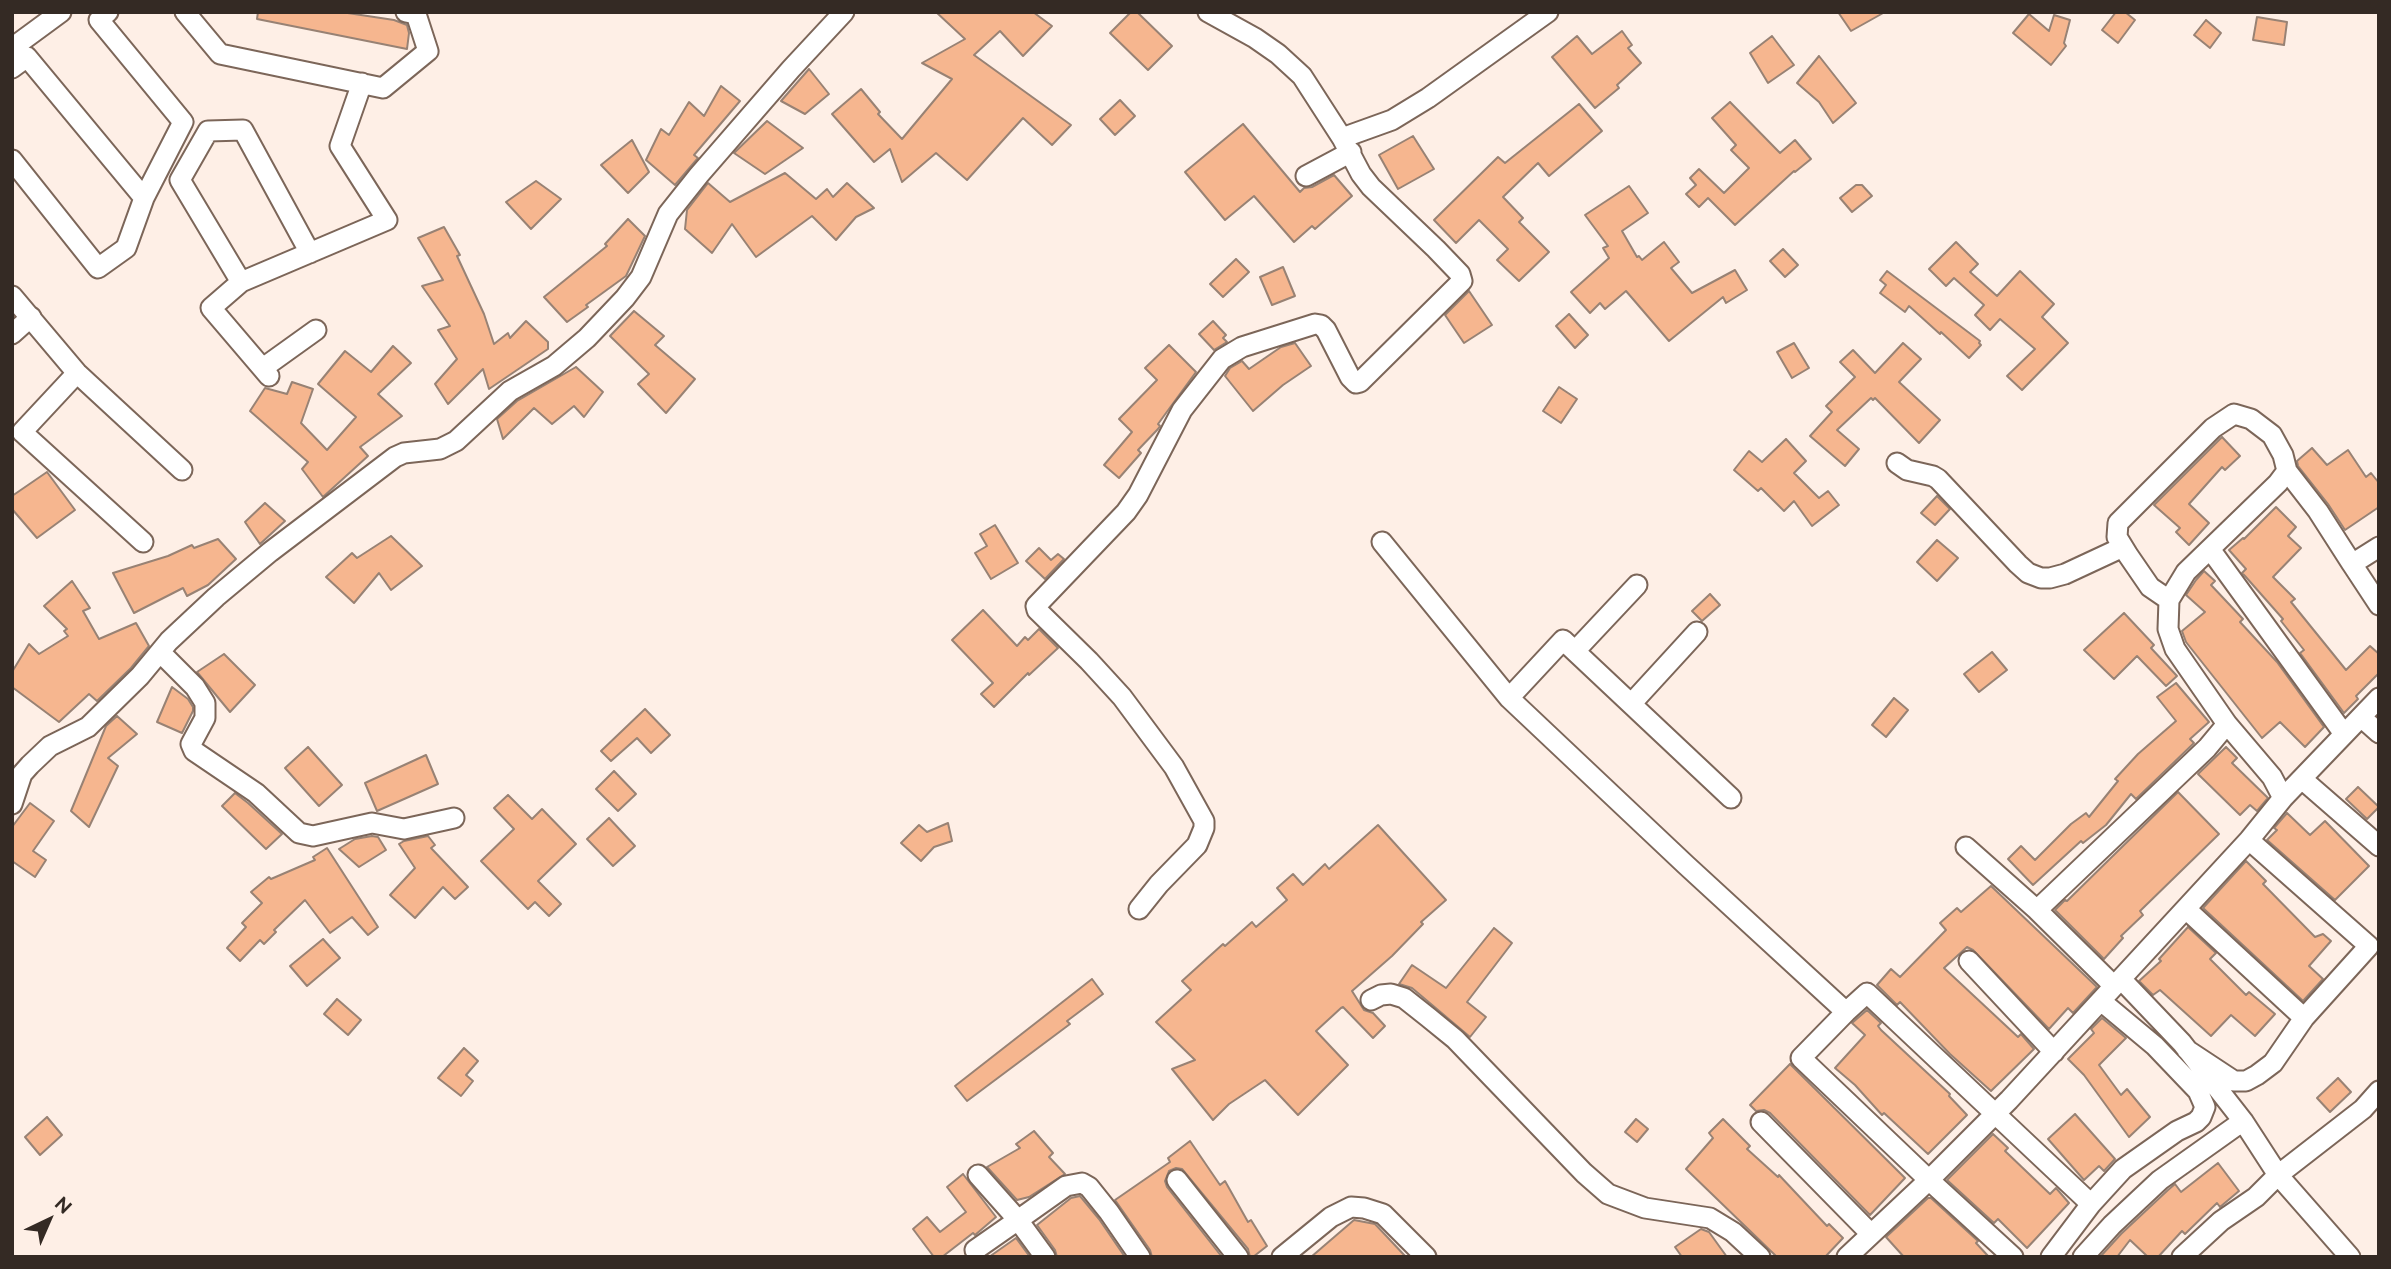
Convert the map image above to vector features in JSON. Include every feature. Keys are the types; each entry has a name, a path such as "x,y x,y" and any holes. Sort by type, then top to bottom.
{"street":[{"path":"12,48 61,12"},
{"path":"12,160 98,268 126,248 144,198 183,122 99,20 108,12"},
{"path":"184,12 220,54 383,88 428,51 416,14 407,12"},
{"path":"12,804 22,774 30,765 50,746 88,727 216,597 248,570 383,465 404,453 447,447 510,391 554,366 587,338 641,278 668,214 791,69 844,12"},
{"path":"1139,909 1197,845 1205,828 1204,821 1174,767 1122,697 1035,606 1111,531 1126,512 1138,495 1182,410 1222,359 1242,347 1315,324 1321,325 1350,377 1356,383 1360,382 1460,284 1462,278 1371,187 1302,76 1279,54 1208,12"},
{"path":"1306,176 1346,145 1401,114 1548,12"},
{"path":"12,68 27,57 144,198"},
{"path":"316,330 266,372 211,308 241,282 387,220 340,146 362,83"},
{"path":"241,282 180,180 208,131 243,131 310,253"},
{"path":"12,296 78,373 182,470"},
{"path":"12,334 31,317"},
{"path":"78,373 22,432 143,542"},
{"path":"2169,600 2150,587 2123,547 2118,537 2118,523 2213,428 2234,414 2251,419 2272,435 2283,455 2287,471 2318,511 2379,606"},
{"path":"1897,463 1907,470 1933,476 2018,564 2028,573 2040,578 2065,574 2123,547"},
{"path":"2283,798 2272,777 2227,724 2175,649 2168,629 2169,600 2186,572 2278,483 2287,471"},
{"path":"1382,542 1508,698 1846,1012"},
{"path":"2352,564 2379,547"},
{"path":"2210,549 2344,734"},
{"path":"1575,651 1637,585"},
{"path":"1631,704 1697,632"},
{"path":"1508,698 1563,640 1731,797"},
{"path":"160,652 195,687 205,703 205,718 192,739 191,747 256,793 299,833 313,836 372,823 404,829 454,818"},
{"path":"1847,1257 1929,1180 2054,1052 2249,840 2283,798 2379,698"},
{"path":"2361,717 2379,733"},
{"path":"2037,910 2207,748 2227,724"},
{"path":"2302,779 2379,846"},
{"path":"2112,989 2187,1050 2234,1081 2246,1081 2273,1063 2304,1018 2374,940 2249,840"},
{"path":"1966,847 2037,910 2112,989 2155,1046 2198,1091 2205,1107 2196,1122 2177,1131 2123,1169 2091,1203 2051,1257"},
{"path":"2186,909 2304,1018"},
{"path":"1969,961 2054,1052"},
{"path":"2013,1257 1801,1058 1867,993 2091,1203"},
{"path":"1371,1000 1391,994 1404,998 1428,1017 1455,1040 1584,1173 1608,1194 1645,1208 1710,1218 1733,1232 1753,1255"},
{"path":"2187,1050 2243,1121 2278,1175 2350,1257"},
{"path":"2182,1257 2221,1221 2256,1196 2278,1175 2362,1109 2379,1091"},
{"path":"2083,1257 2112,1225 2160,1180 2243,1121"},
{"path":"1761,1122 1871,1234"},
{"path":"978,1175 1018,1220 1045,1257"},
{"path":"1177,1180 1238,1257"},
{"path":"975,1250 1066,1186 1082,1183 1089,1187 1140,1257"},
{"path":"1282,1257 1331,1217 1351,1207 1383,1214 1426,1257"}],"building":[{"path":"258,12 341,12 394,20 407,25 407,49 257,19"},
{"path":"936,12 1033,12 1052,26 1023,56 1000,31 974,55 1071,125 1052,145 1023,118 967,180 936,153 902,182 890,149 874,162 832,114 861,89 880,112 878,114 902,139 952,79 922,63 965,39"},
{"path":"1131,12 1137,12 1172,46 1148,70 1110,33"},
{"path":"1838,12 1885,12 1851,31"},
{"path":"2116,12 2125,12 2135,20 2118,43 2102,30"},
{"path":"2029,14 2049,31 2054,15 2070,20 2064,43 2066,46 2051,65 2013,33"},
{"path":"2257,17 2287,22 2284,45 2253,40"},
{"path":"2206,20 2221,33 2210,48 2194,35"},
{"path":"1622,31 1632,45 1628,48 1641,63 1617,85 1619,88 1595,108 1552,57 1577,36 1592,54"},
{"path":"1772,36 1794,65 1768,83 1750,53"},
{"path":"1819,56 1856,103 1833,123 1819,102 1797,83"},
{"path":"809,69 829,94 805,114 781,101"},
{"path":"721,86 740,101 694,155 698,158 675,185 646,160 661,129 669,135 689,102 704,116"},
{"path":"1120,100 1135,116 1115,135 1100,119"},
{"path":"1730,102 1780,153 1795,140 1811,159 1735,225 1708,198 1699,207 1686,194 1696,185 1690,178 1699,169 1724,193 1749,168 1731,150 1736,145 1712,118"},
{"path":"1579,104 1602,131 1549,176 1538,163 1503,197 1523,218 1519,222 1549,252 1519,281 1497,260 1508,249 1479,220 1456,243 1434,220 1498,157 1505,163"},
{"path":"767,121 803,148 765,174 734,153"},
{"path":"1243,124 1300,192 1334,175 1352,196 1315,229 1312,226 1294,242 1254,196 1225,220 1185,172"},
{"path":"1413,136 1434,169 1398,189 1379,155"},
{"path":"632,140 649,172 628,193 601,165"},
{"path":"785,173 816,199 827,189 833,197 847,183 874,208 856,217 836,240 812,216 756,257 732,224 712,253 685,229 687,210 708,183 730,202"},
{"path":"536,181 561,199 531,229 506,202"},
{"path":"1856,185 1862,185 1872,196 1852,212 1840,198"},
{"path":"1629,186 1648,213 1622,231 1637,257 1642,260 1664,242 1679,262 1671,268 1692,293 1735,270 1747,290 1726,303 1723,297 1669,341 1626,291 1605,309 1600,303 1590,313 1571,292 1609,258 1603,248 1608,246 1585,215"},
{"path":"628,219 645,236 626,276 567,322 544,297 607,246 605,244"},
{"path":"444,227 460,255 457,256 484,314 494,344 508,333 510,338 526,321 548,342 548,349 489,389 483,369 448,404 435,384 457,359 438,330 450,326 422,286 443,280 418,238"},
{"path":"1956,242 1978,264 1970,272 1997,296 2020,271 2054,304 2042,317 2068,343 2022,390 2007,376 2035,349 2000,319 1990,330 1975,315 1984,305 1954,278 1946,286 1929,269"},
{"path":"1783,249 1798,265 1785,277 1770,261"},
{"path":"1236,259 1249,272 1223,297 1210,284"},
{"path":"1283,267 1295,296 1272,305 1260,277"},
{"path":"1887,271 1980,341 1981,345 1969,358 1909,306 1905,312 1880,293 1886,285 1880,280"},
{"path":"1469,291 1492,325 1464,343 1445,315"},
{"path":"634,311 664,336 655,345 695,379 666,413 638,384 649,374 610,336"},
{"path":"1569,314 1588,335 1575,348 1556,326"},
{"path":"1213,321 1226,335 1223,338 1227,342 1214,350 1199,334"},
{"path":"1295,343 1311,366 1283,385 1253,411 1225,376 1230,368 1242,361 1249,369 1281,347"},
{"path":"1794,343 1809,368 1792,378 1777,352"},
{"path":"1903,343 1921,359 1899,382 1940,420 1919,443 1875,398 1871,398 1837,430 1859,449 1845,466 1810,436 1832,412 1826,406 1855,377 1840,362 1853,350 1875,373"},
{"path":"1169,345 1196,372 1158,424 1158,429 1138,450 1141,453 1119,478 1104,465 1132,432 1119,419 1157,380 1145,368"},
{"path":"393,346 411,363 378,394 402,416 360,447 368,456 323,497 302,469 308,462 250,411 265,388 287,394 292,382 313,389 301,423 327,450 356,417 318,384 345,351 371,372"},
{"path":"576,367 603,392 584,417 574,406 552,424 534,408 503,439 497,419 517,401"},
{"path":"1559,387 1577,399 1561,423 1543,411"},
{"path":"2222,437 2240,456 2225,470 2222,467 2189,504 2209,523 2189,545 2176,532 2180,528 2154,505"},
{"path":"1786,439 1806,461 1794,473 1819,498 1828,491 1839,505 1812,526 1794,501 1784,511 1761,488 1758,491 1734,470 1749,451 1762,462"},
{"path":"2312,448 2327,465 2348,450 2366,477 2371,473 2379,483 2379,507 2345,530 2298,466 2297,461"},
{"path":"47,472 75,510 37,538 12,509 12,496"},
{"path":"1937,496 1950,509 1935,525 1921,513"},
{"path":"265,503 285,521 260,544 245,522"},
{"path":"2276,507 2296,527 2288,536 2301,548 2273,577 2295,599 2291,602 2346,670 2370,646 2379,654 2379,673 2356,696 2358,699 2344,713 2300,653 2304,650 2281,621 2283,619 2242,573 2246,569 2229,550"},
{"path":"995,525 1018,563 991,579 975,553 987,546 980,534"},
{"path":"391,536 422,566 391,590 379,573 354,603 326,577 352,553 357,558"},
{"path":"218,539 236,559 208,585 187,596 183,588 134,613 113,573 168,556 192,545 194,548"},
{"path":"1937,540 1958,558 1937,581 1917,562"},
{"path":"1039,548 1051,560 1058,554 1064,559 1045,579 1026,561"},
{"path":"2204,571 2215,581 2211,585 2243,619 2240,622 2277,662 2324,727 2305,747 2280,722 2262,738 2186,642 2182,631 2205,612 2186,595"},
{"path":"72,581 90,608 83,611 99,639 136,623 149,646 97,701 89,694 59,722 12,687 12,672 29,644 39,654 68,636 64,631 67,629 44,606"},
{"path":"1710,594 1720,605 1702,621 1692,611"},
{"path":"983,610 1017,646 1025,637 1028,640 1039,629 1058,648 994,707 981,694 993,683 952,640"},
{"path":"2124,613 2154,645 2151,648 2177,676 2166,686 2137,656 2114,679 2084,650"},
{"path":"1992,652 2007,670 1979,692 1964,674"},
{"path":"224,654 255,685 230,712 197,672"},
{"path":"2176,683 2209,722 2190,739 2194,743 2136,799 2131,794 2106,825 2083,843 2081,841 2033,885 2008,859 2021,846 2035,860 2071,824 2086,813 2089,817 2118,781 2115,779 2138,754 2176,721 2157,697"},
{"path":"172,687 188,699 193,707 182,733 157,722"},
{"path":"1894,698 1908,710 1886,737 1872,725"},
{"path":"645,709 670,735 651,753 637,738 611,761 601,751"},
{"path":"117,716 137,734 108,758 118,766 89,827 71,811 106,726"},
{"path":"308,747 342,785 319,806 285,768"},
{"path":"2226,747 2237,758 2232,763 2268,798 2257,811 2250,805 2240,815 2198,774"},
{"path":"426,755 438,784 377,811 365,783"},
{"path":"614,771 636,794 618,811 596,789"},
{"path":"2358,787 2379,807 2367,819 2346,799"},
{"path":"2178,792 2219,834 2140,911 2143,915 2121,936 2123,938 2104,959 2055,910"},
{"path":"235,793 282,834 266,849 222,806"},
{"path":"508,795 532,819 542,809 576,844 538,881 561,904 549,916 535,902 528,909 481,861 514,829 494,808"},
{"path":"30,803 54,821 33,851 46,860 35,877 12,861 12,827"},
{"path":"2287,813 2310,835 2325,821 2369,866 2335,900 2267,840"},
{"path":"609,818 635,846 613,866 587,839"},
{"path":"948,823 952,841 934,847 921,861 901,843 919,825 927,832"},
{"path":"1378,825 1446,900 1421,922 1423,924 1392,956 1352,991 1364,1010 1373,1013 1385,1026 1373,1038 1341,1008 1316,1031 1348,1065 1298,1115 1265,1080 1229,1104 1213,1120 1172,1069 1195,1060 1156,1022 1191,990 1182,981 1223,944 1225,946 1252,922 1256,927 1287,900 1277,888 1293,874 1303,885 1325,864 1329,869"},
{"path":"428,836 435,845 431,848 468,887 455,899 443,887 415,918 390,895 415,868 399,844"},
{"path":"378,837 386,850 359,867 339,849 355,839"},
{"path":"327,848 378,927 368,935 352,917 330,933 305,900 274,930 276,932 264,944 260,940 240,961 227,948 246,927 242,923 262,903 251,892 269,877 271,879 315,860 313,857"},
{"path":"2246,861 2266,881 2263,884 2315,937 2323,934 2331,941 2309,966 2323,979 2303,1001 2203,908"},
{"path":"1991,886 2097,987 2073,1013 2068,1008 2049,1029 1973,950 1967,947 1944,968 2018,1037 2021,1034 2034,1049 1991,1091 1950,1054 1900,1002 1897,1005 1877,985 1891,969 1900,977 1946,930 1940,923 1957,908 1961,912"},
{"path":"2188,927 2216,953 2210,959 2246,995 2249,992 2275,1014 2255,1036 2231,1015 2211,1036 2160,990 2153,995 2139,981 2161,961 2159,959"},
{"path":"1494,928 1512,943 1467,1002 1486,1017 1470,1037 1412,988 1399,984 1412,965 1446,988"},
{"path":"323,939 340,958 307,986 290,966"},
{"path":"1092,979 1103,994 1067,1021 1070,1024 967,1101 955,1086"},
{"path":"337,999 361,1020 348,1035 324,1014"},
{"path":"1867,1010 1881,1023 1878,1026 1881,1030 1950,1094 1967,1115 1928,1154 1884,1113 1882,1115 1855,1085 1835,1068 1865,1035 1852,1023"},
{"path":"2102,1018 2126,1038 2099,1065 2121,1095 2127,1089 2150,1117 2129,1137 2084,1075 2068,1059 2094,1033 2091,1029"},
{"path":"464,1048 478,1061 466,1075 473,1081 461,1096 438,1078"},
{"path":"1790,1064 1905,1178 1870,1215 1770,1113 1764,1110 1756,1111 1750,1105"},
{"path":"2338,1078 2351,1092 2330,1112 2317,1098"},
{"path":"2075,1114 2115,1159 2104,1171 2099,1166 2084,1180 2048,1139"},
{"path":"47,1117 62,1135 40,1155 25,1137"},
{"path":"1636,1119 1648,1129 1637,1142 1625,1132"},
{"path":"1723,1119 1750,1146 1747,1149 1778,1177 1779,1175 1827,1226 1829,1224 1843,1238 1825,1257 1777,1257 1686,1169 1713,1138 1709,1133"},
{"path":"1034,1131 1053,1153 1049,1157 1065,1174 1029,1197 1017,1200 987,1167 1020,1148 1016,1144"},
{"path":"1993,1134 2008,1148 2005,1151 2050,1194 2056,1188 2069,1203 2027,1248 1998,1219 1994,1223 1947,1180"},
{"path":"1190,1141 1220,1185 1225,1181 1248,1222 1251,1220 1267,1246 1253,1257 1250,1257 1248,1249 1182,1169 1169,1171 1165,1181 1167,1187 1222,1257 1152,1257 1150,1250 1115,1200 1170,1162 1168,1158"},
{"path":"2218,1163 2239,1191 2220,1207 2217,1203 2185,1234 2182,1231 2158,1257 2148,1257 2130,1240 2117,1257 2100,1257 2175,1184 2181,1192"},
{"path":"963,1174 996,1217 942,1257 934,1257 913,1229 927,1217 940,1232 966,1212 947,1187"},
{"path":"1080,1196 1125,1257 1057,1257 1037,1225 1071,1198"},
{"path":"1928,1198 1978,1241 1976,1243 1989,1257 1904,1257 1886,1237"},
{"path":"1354,1220 1375,1224 1406,1257 1311,1257"},
{"path":"1701,1229 1709,1232 1727,1257 1682,1257 1675,1247"},
{"path":"1016,1238 1030,1257 989,1257"}]}
